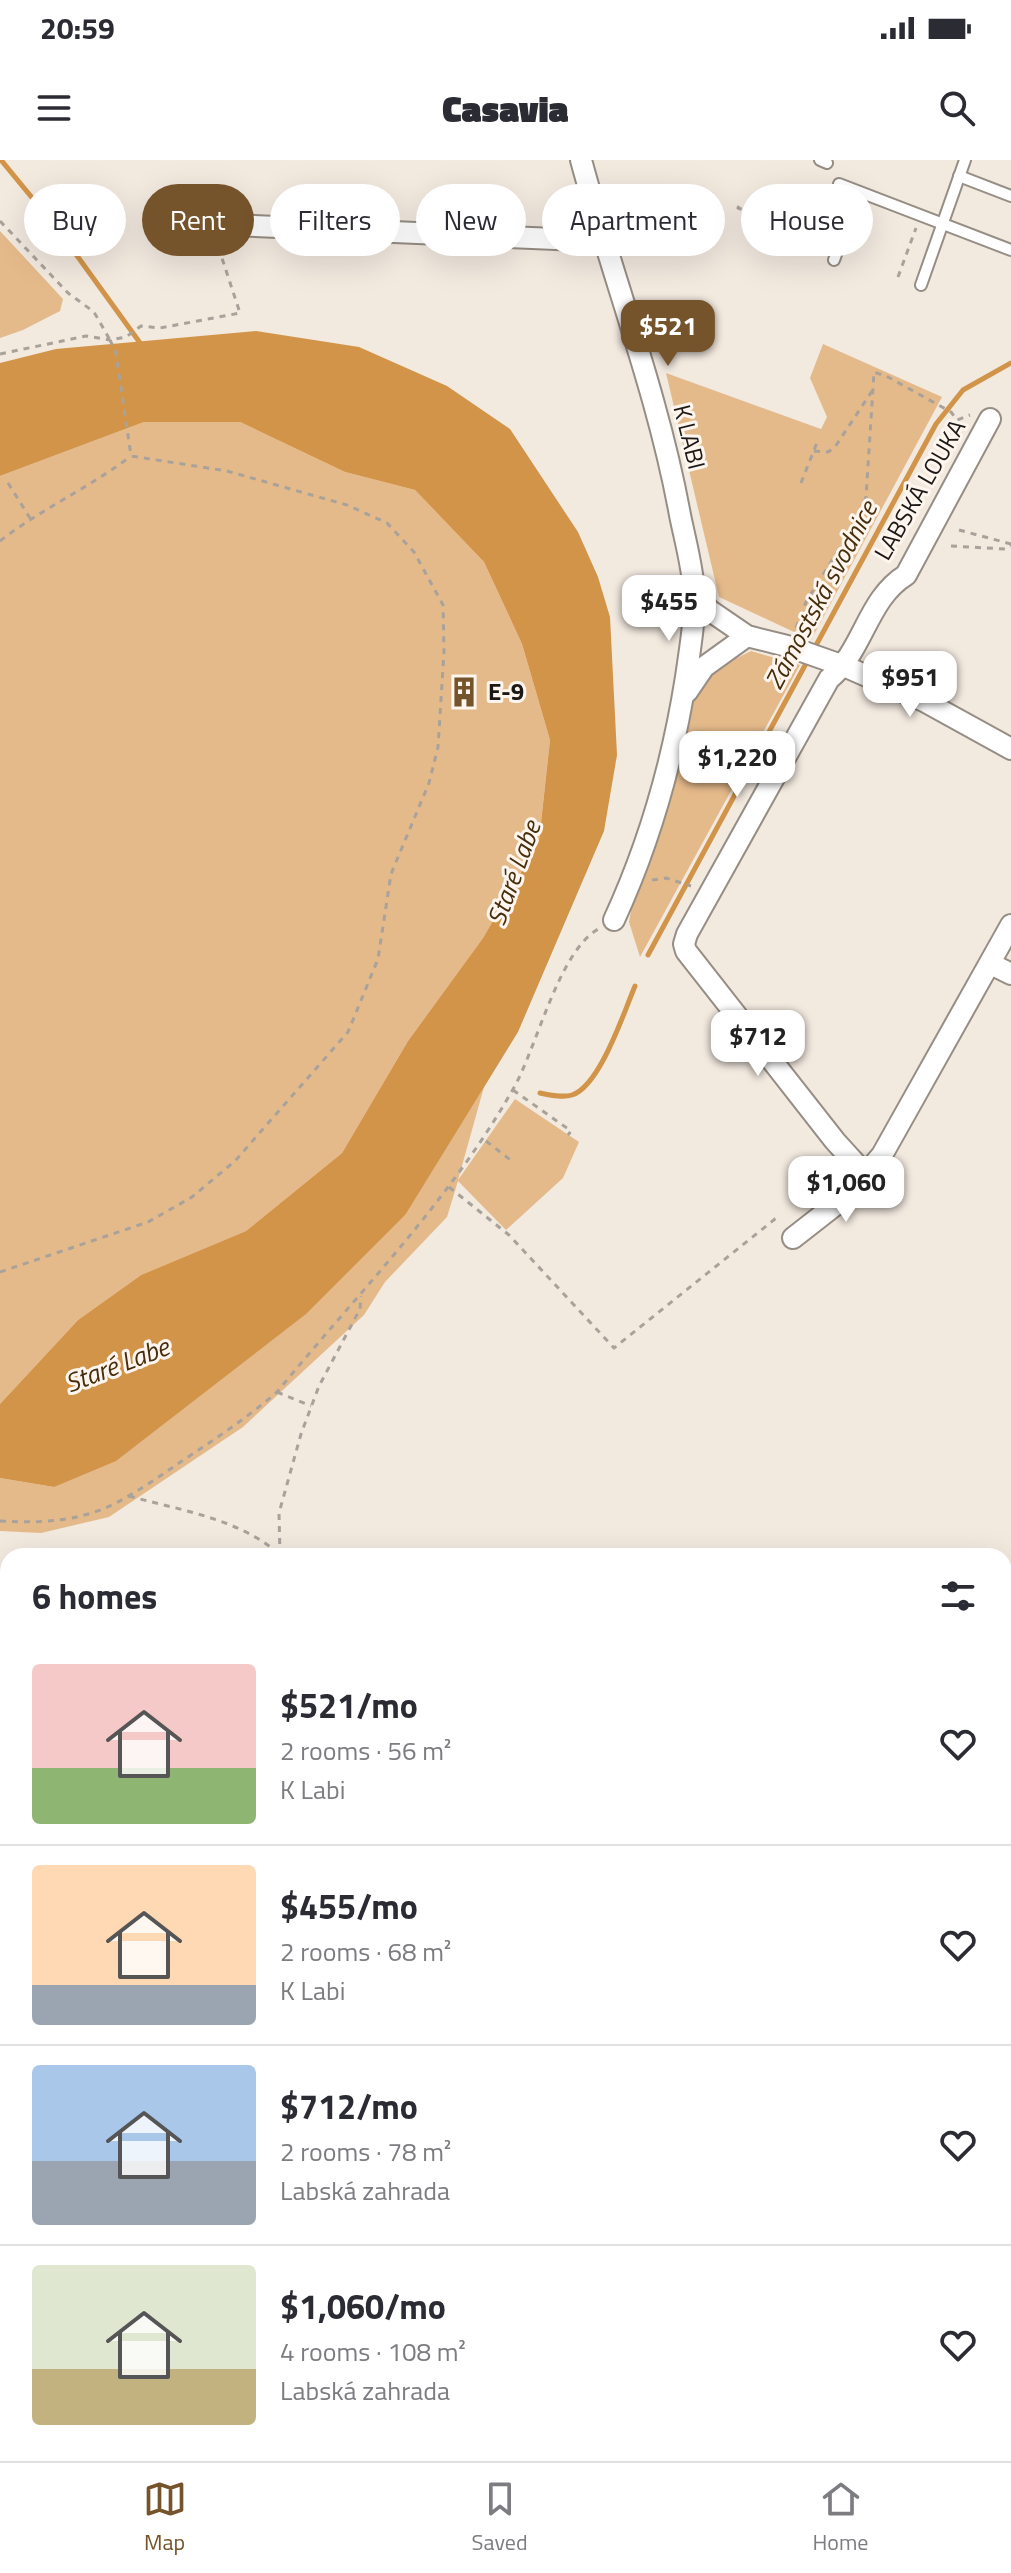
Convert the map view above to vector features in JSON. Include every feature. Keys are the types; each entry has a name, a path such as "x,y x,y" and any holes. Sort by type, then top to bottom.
{"street":[{"name":"K LABI","path":"581,160 588,184"},
{"path":"254,226 542,238"},
{"name":"K LABI","path":"608,256 670,459 694,591 692,635 670,759 632,880 614,920"},
{"name":"LABSKÁ LOUKA","path":"866,1175 835,1141 686,951 684,944 732,850 829,679 844,666 891,585 906,575 990,419"},
{"path":"694,591 709,610 747,636 792,647 844,666 924,701 1011,749"},
{"name":"K LABI","path":"682,699 704,667 747,636"},
{"path":"793,1238 848,1195 882,1155 1011,925"},
{"path":"991,964 1011,974"}],"lane":[{"path":"921,285 965,160"},
{"path":"959,176 1011,196"},
{"path":"873,197 1011,250"},
{"path":"834,260 835,256"}],"path":[{"path":"739,206 741,209"},
{"path":"898,277 921,216"},
{"path":"0,221 68,293 94,312 116,353 131,456"},
{"path":"0,354 86,336 110,342 126,337 141,326 160,328 240,313 221,256"},
{"path":"792,647 806,602 859,517 866,497 874,372 951,412"},
{"path":"814,451 828,452 835,447 874,388"},
{"path":"801,483 818,440"},
{"path":"0,541 30,518 100,480 131,456 227,471 347,505 387,523 414,552 443,605 444,652 438,747 429,783 391,874 378,959 348,1032 235,1161 192,1197 148,1222 0,1272"},
{"path":"8,483 30,518"},
{"path":"959,530 1011,545"},
{"path":"951,546 1005,549 1011,545"},
{"path":"632,880 674,880 696,887"},
{"path":"0,1521 56,1521 102,1509 129,1496 250,1416 277,1392 362,1295 449,1187 513,1090 573,953 591,933 614,920"},
{"path":"513,1090 571,1131 568,1135"},
{"path":"486,1141 513,1162"},
{"path":"449,1187 509,1235 614,1348 780,1217"},
{"path":"280,1548 279,1513 311,1407 360,1309 362,1295"},
{"path":"277,1392 311,1407"},
{"path":"129,1496 234,1527 271,1548"}],"shaded area":[{"path":"0,231 63,299 60,311 0,338"},
{"path":"823,344 942,397 811,640 719,597 666,373 821,429 827,417 810,378"},
{"path":"144,422 240,422 345,472 415,490 484,562 522,644 550,740 539,840 483,938 408,1041 342,1153 246,1231 141,1275 78,1320 0,1404 0,476"},
{"path":"751,651 800,665 640,957 629,922 634,893 666,815 692,690 711,671"},
{"path":"484,1087 458,1180 515,1099 579,1142 563,1178 506,1230 458,1181 447,1217 385,1282 364,1315 243,1427 109,1517 41,1533 0,1531 0,1478 54,1487 406,1214"}],"water":[{"name":"Staré Labe","path":"256,331 359,347 447,386 510,429 578,532 598,577 610,617 617,755 604,831 518,1032 406,1214 306,1314 116,1461 54,1487 0,1478 0,1404 78,1320 141,1275 246,1231 342,1153 408,1041 483,938 539,841 550,740 522,644 484,562 415,490 345,472 240,422 144,422 0,476 0,363 56,349"}],"waterway":[{"path":"1,160 57,228 143,347"},
{"name":"Zámostská svodnice","path":"814,649 936,424 963,390 1011,363"},
{"name":"Zámostská svodnice","path":"648,955 809,658"},
{"name":"Zámostská svodnice","path":"540,1093 572,1095 592,1078 610,1047 635,986"}],"place":[{"name":"E-9","path":"464,692"}]}
